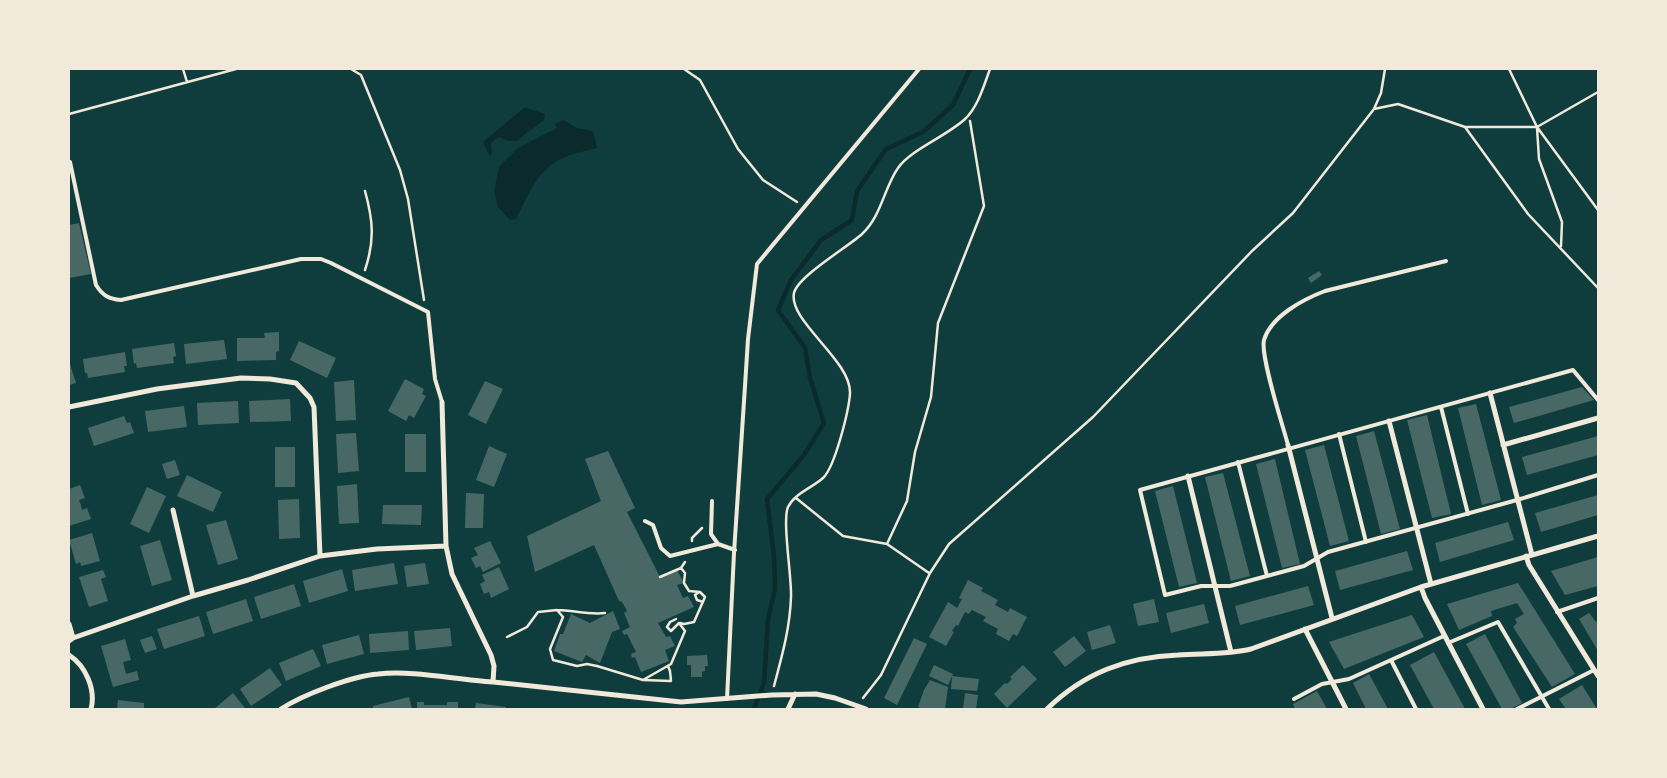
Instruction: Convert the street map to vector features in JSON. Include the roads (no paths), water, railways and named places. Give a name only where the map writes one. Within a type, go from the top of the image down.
[{"type":"street","points":[[69,407],[157,389],[242,378],[270,379],[296,383],[310,398],[314,407],[320,556]]},
{"type":"street","points":[[1490,393],[1517,500],[1529,556],[1529,565],[1557,612],[1596,669],[1598,676]]},
{"type":"street","points":[[442,402],[446,546],[452,574],[491,655],[494,666],[493,682]]},
{"type":"street","points":[[1503,445],[1598,418]]},
{"type":"street","points":[[1389,421],[1431,584]]},
{"type":"street","points":[[1289,447],[1332,618]]},
{"type":"street","points":[[1188,476],[1231,652]]},
{"type":"street","points":[[173,510],[193,596]]},
{"type":"street","points":[[1046,709],[1082,680],[1119,665],[1176,655],[1251,649],[1421,587],[1598,536]]},
{"type":"street","points":[[69,624],[71,640],[193,596],[320,556],[377,549],[446,546]]},
{"type":"street","points":[[1421,587],[1424,598],[1482,709]]},
{"type":"street","points":[[1305,629],[1346,709]]},
{"type":"street","points":[[69,655],[74,658],[85,672],[92,689],[91,709]]},
{"type":"street","points":[[281,709],[331,686],[378,674],[423,674],[681,702],[771,695],[816,694],[835,698],[866,709]]},
{"type":"street","points":[[788,709],[795,694]]},
{"type":"lane","points":[[727,699],[734,550],[748,339],[757,264],[919,69]]},
{"type":"lane","points":[[70,162],[96,285],[106,297],[122,300],[310,258],[321,259],[428,312],[435,379],[442,402]]},
{"type":"lane","points":[[1289,447],[1264,356],[1265,339],[1270,329],[1294,306],[1325,290],[1446,261]]},
{"type":"lane","points":[[1598,400],[1573,370],[1289,447],[1140,490],[1165,595],[1201,586],[1230,586],[1304,566],[1328,552],[1468,514],[1598,475]]},
{"type":"lane","points":[[1441,407],[1468,514]]},
{"type":"lane","points":[[1340,434],[1366,542]]},
{"type":"lane","points":[[1238,462],[1267,576]]},
{"type":"lane","points":[[712,501],[711,534],[718,544]]},
{"type":"lane","points":[[645,521],[653,525],[661,548],[670,556],[718,544],[734,550]]},
{"type":"lane","points":[[1557,612],[1598,598]]},
{"type":"lane","points":[[1448,643],[1498,622],[1549,709]]},
{"type":"lane","points":[[1294,699],[1322,684],[1349,679],[1444,636]]},
{"type":"lane","points":[[1391,660],[1416,709]]},
{"type":"lane","points":[[1517,709],[1596,669]]},
{"type":"water","points":[[525,107],[545,114],[544,120],[516,141],[508,141],[499,137],[491,143],[492,153],[490,157],[483,142]]},
{"type":"water","points":[[563,120],[577,128],[593,131],[597,148],[567,156],[546,169],[529,192],[516,219],[510,220],[498,207],[494,191],[499,167],[518,148],[557,128],[555,124]]},
{"type":"waterway","points":[[754,709],[764,683],[768,619],[775,589],[774,557],[767,499],[804,455],[824,423],[810,378],[805,348],[778,310],[791,280],[821,240],[852,220],[857,191],[886,149],[923,132],[953,105],[970,69]]}]
